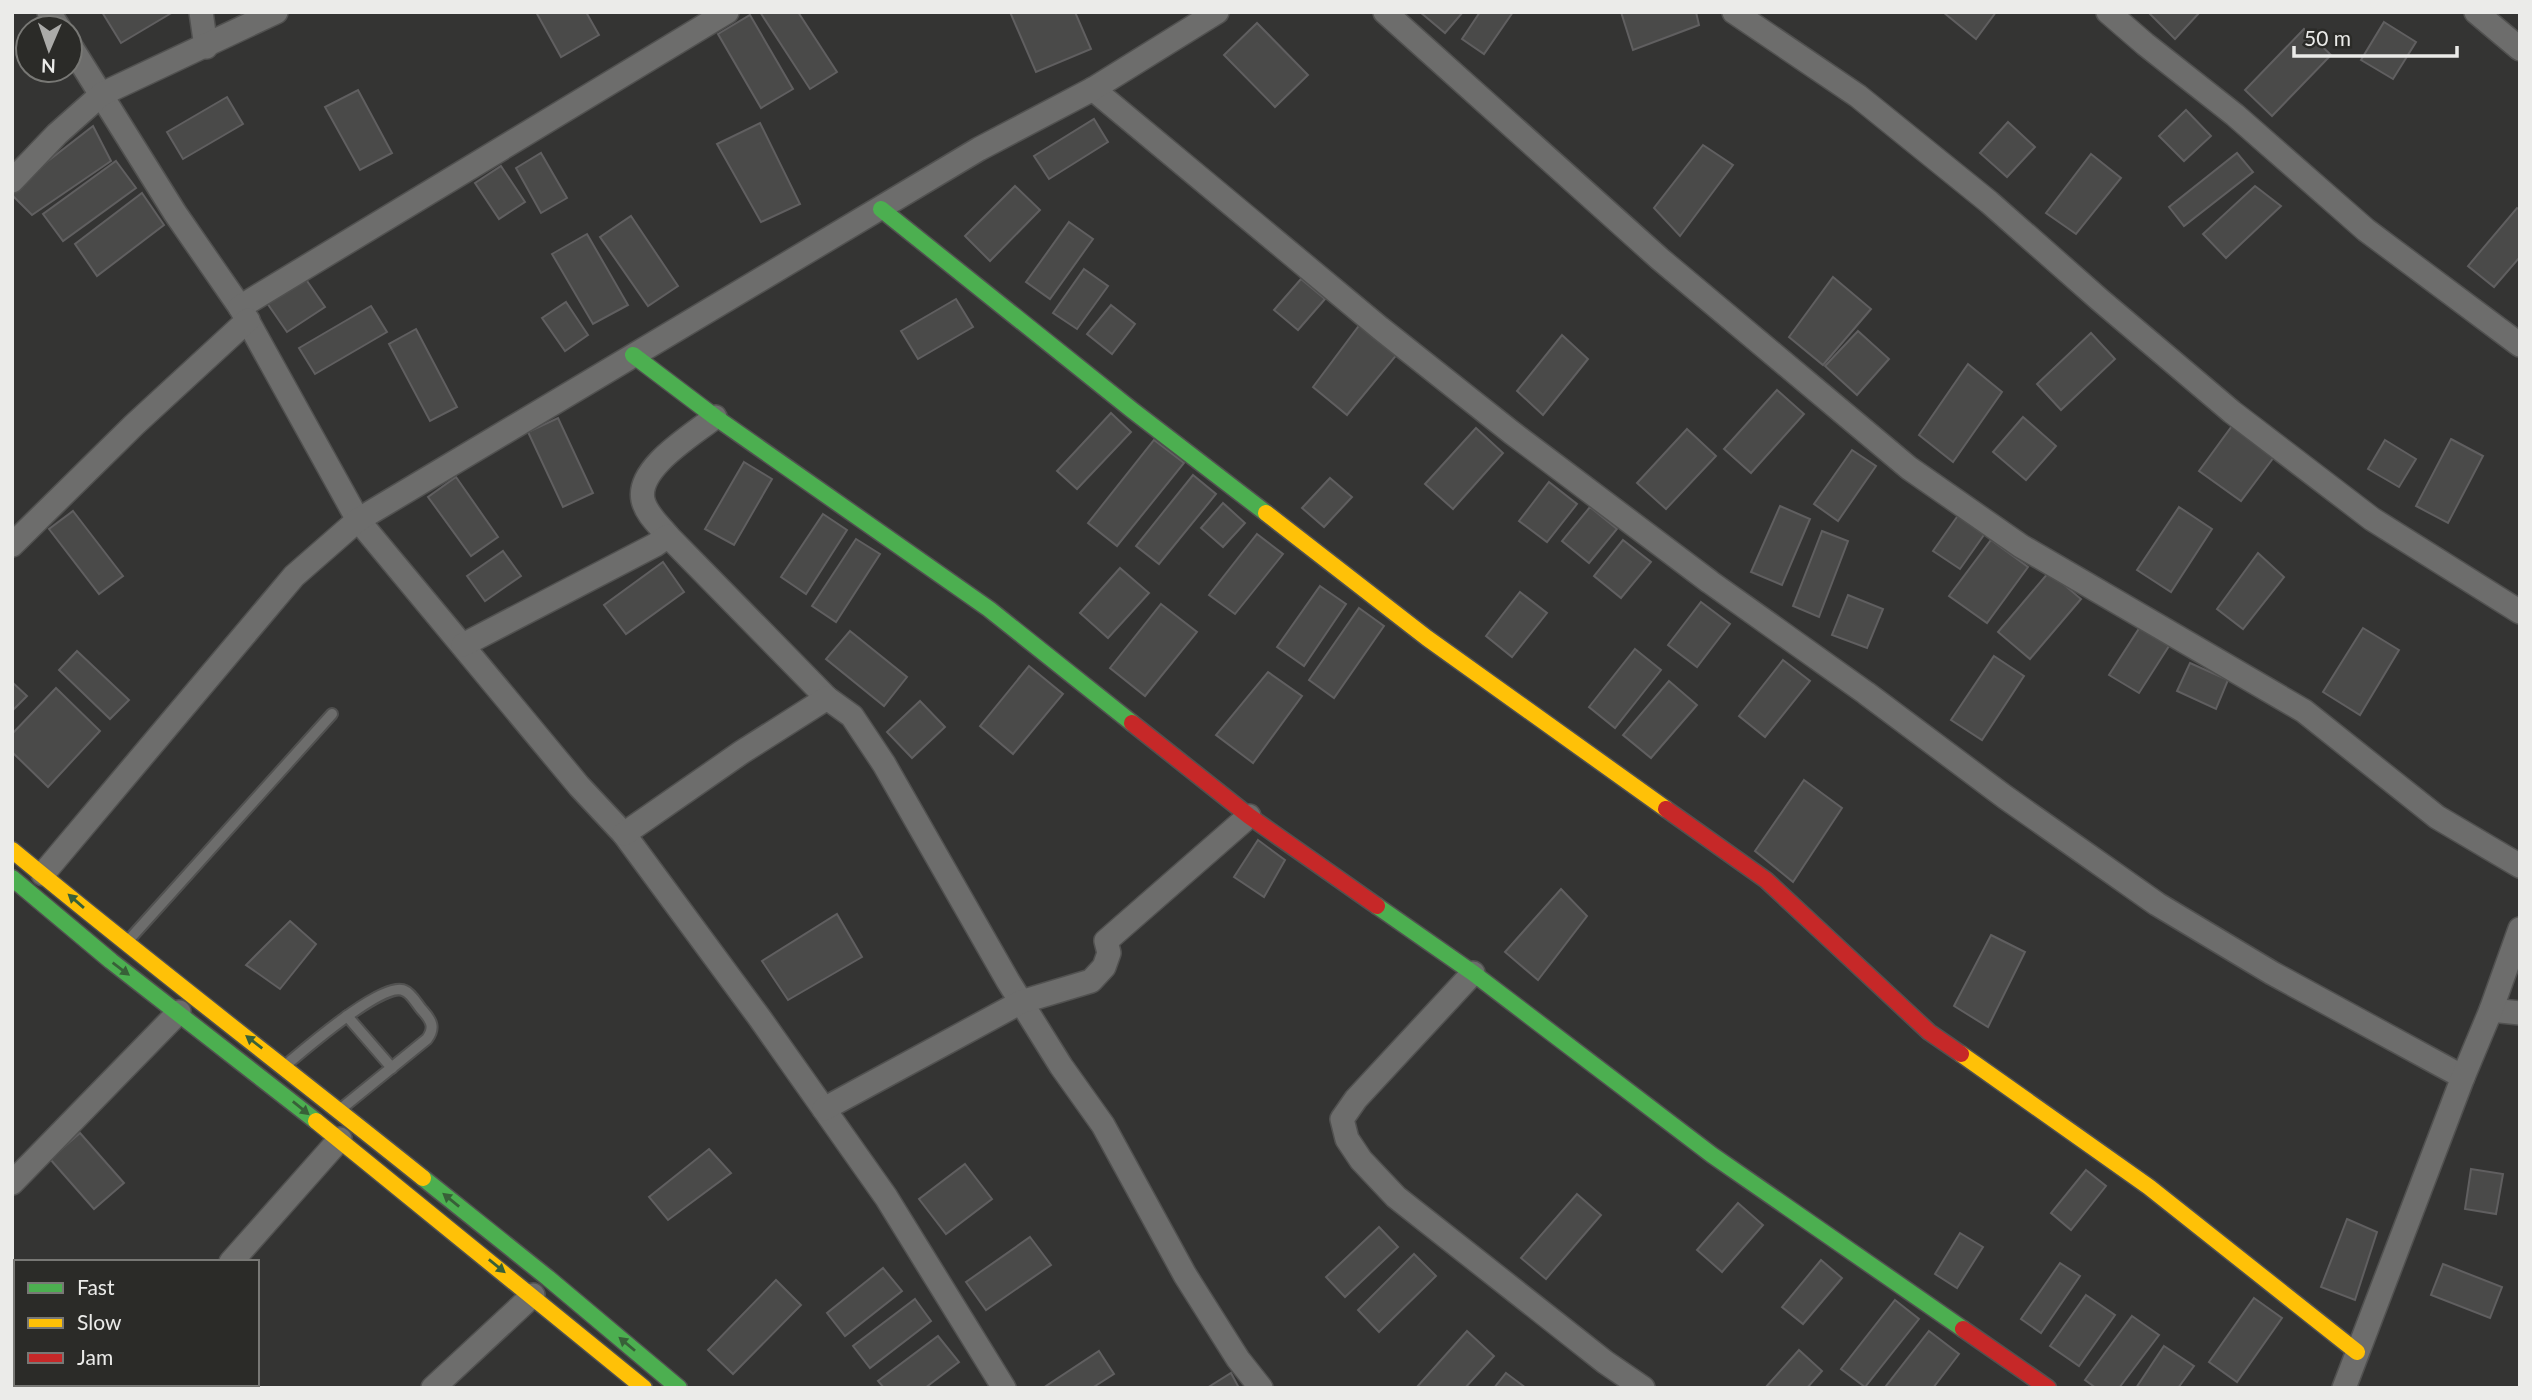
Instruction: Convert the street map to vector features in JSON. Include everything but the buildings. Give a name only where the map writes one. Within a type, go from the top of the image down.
[{"type":"street","points":[[201,12],[206,47]]},
{"type":"street","points":[[12,181],[57,134],[102,94],[275,12]]},
{"type":"street","points":[[12,545],[244,314],[727,12]]},
{"type":"street","points":[[43,874],[294,576],[358,520],[979,149],[1093,89],[1217,12]]},
{"type":"street","points":[[1385,12],[1660,259],[1909,468],[2021,546],[2304,711],[2437,817],[2520,866]]},
{"type":"street","points":[[1734,12],[1858,96],[1989,202],[2232,412],[2372,519],[2520,612]]},
{"type":"street","points":[[2108,12],[2235,115],[2366,230],[2520,345]]},
{"type":"street","points":[[2476,12],[2520,48]]},
{"type":"street","points":[[84,66],[175,213],[244,314],[358,520],[579,786],[624,834],[886,1197],[1004,1388]]},
{"type":"street","points":[[1093,89],[1360,311],[1511,432],[1710,582],[1866,693],[2005,797],[2157,904],[2272,973],[2463,1077]]},
{"type":"street","points":[[881,209],[1132,410],[1427,638],[1766,880],[1930,1032],[2149,1187],[2357,1353]]},
{"type":"street","points":[[633,355],[715,417],[989,609],[1249,816],[1473,973],[1712,1155],[2048,1388]]},
{"type":"street","points":[[715,417],[652,469],[643,484],[643,500],[650,515],[827,698],[852,716],[884,764],[1021,1002],[1102,1125],[1185,1275],[1238,1359],[1261,1388]]},
{"type":"street","points":[[463,645],[668,536]]},
{"type":"street","points":[[624,834],[742,752],[827,698]]},
{"type":"street","points":[[824,1109],[1021,1002],[1091,981],[1104,967],[1108,953],[1106,941],[1249,816]]},
{"type":"street","points":[[12,850],[125,944],[284,1066],[548,1278],[679,1388]]},
{"type":"street","points":[[12,878],[111,961],[340,1139],[533,1295],[636,1385]]},
{"type":"street","points":[[2344,1388],[2520,929]]},
{"type":"street","points":[[1473,973],[1356,1099],[1342,1119],[1348,1139],[1361,1160],[1396,1197],[1605,1362],[1643,1388]]},
{"type":"street","points":[[2491,1010],[2520,1013]]},
{"type":"street","points":[[12,1182],[179,1012]]},
{"type":"street","points":[[233,1260],[340,1139]]},
{"type":"street","points":[[433,1388],[533,1295]]},
{"type":"lane","points":[[125,944],[332,714]]},
{"type":"lane","points":[[284,1066],[347,1016],[394,989],[405,991],[432,1021],[432,1032],[427,1040],[339,1110]]},
{"type":"lane","points":[[347,1016],[392,1068]]},
{"type":"traffic: fast","points":[[881,209],[1132,410],[1266,513]]},
{"type":"traffic: fast","points":[[633,355],[715,417],[989,609],[1132,723]]},
{"type":"traffic: fast","points":[[12,878],[111,961],[316,1121]]},
{"type":"traffic: fast","points":[[1377,906],[1473,973],[1712,1155],[1963,1329]]},
{"type":"traffic: fast","points":[[423,1178],[679,1388]]},
{"type":"traffic: slow","points":[[1266,513],[1427,638],[1666,809]]},
{"type":"traffic: slow","points":[[12,850],[423,1178]]},
{"type":"traffic: slow","points":[[1961,1054],[2149,1187],[2357,1352]]},
{"type":"traffic: slow","points":[[316,1121],[644,1388]]},
{"type":"traffic: jam","points":[[1132,723],[1249,816],[1377,906]]},
{"type":"traffic: jam","points":[[1666,809],[1766,880],[1929,1032],[1961,1054]]},
{"type":"traffic: jam","points":[[1963,1329],[2048,1388]]}]
